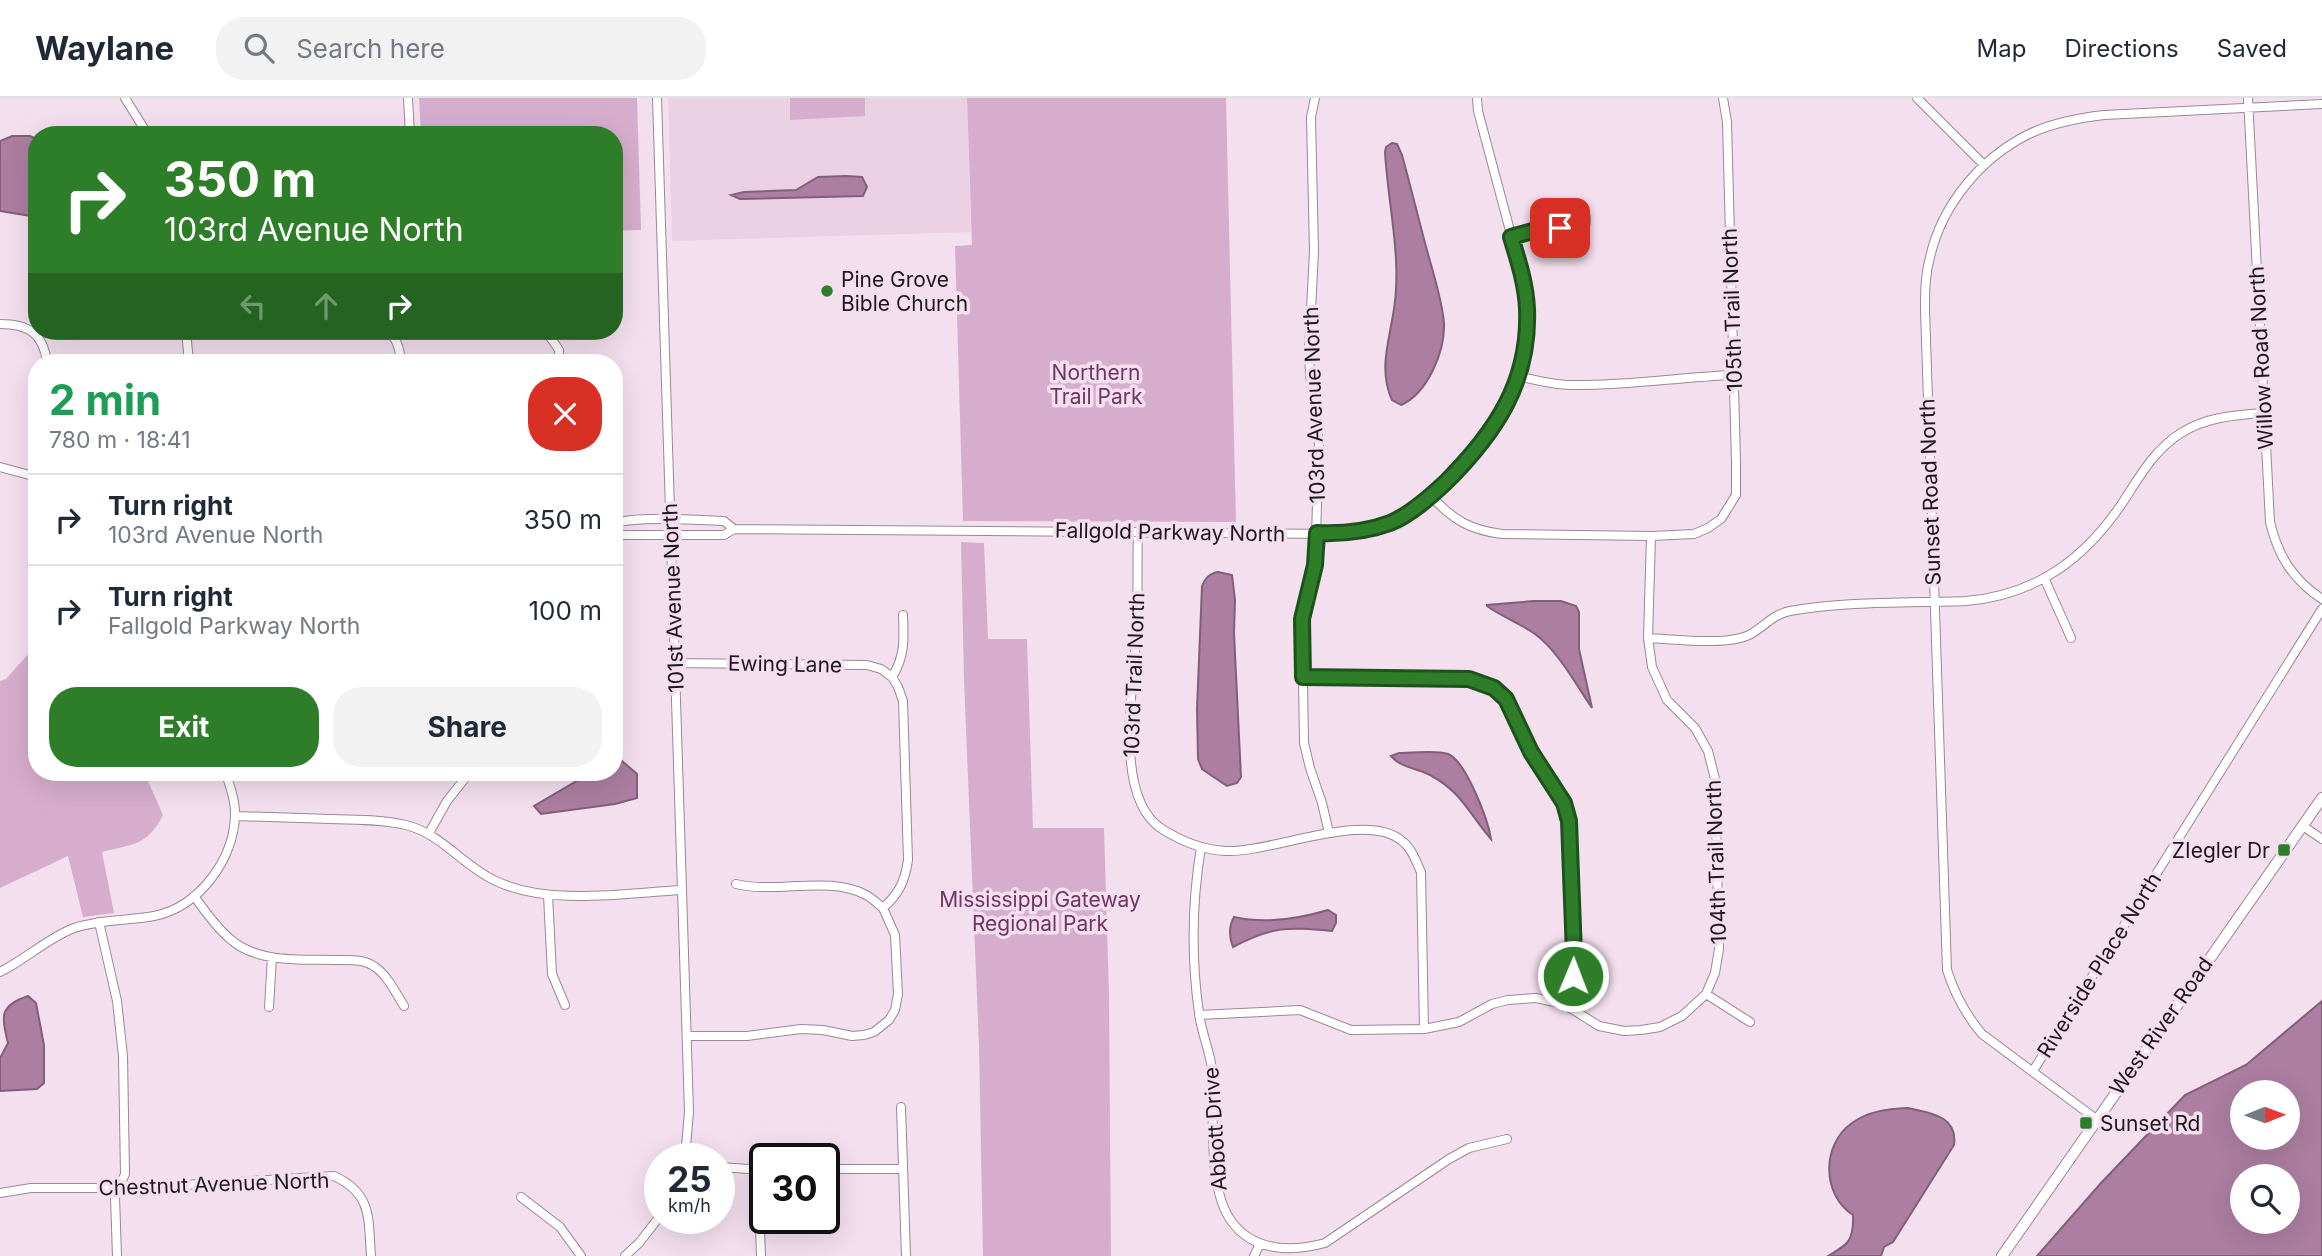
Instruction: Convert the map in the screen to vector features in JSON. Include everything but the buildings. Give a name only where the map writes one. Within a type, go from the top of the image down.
[{"type":"street","points":[[125,98],[142,126]]},
{"type":"street","name":"101st Avenue North","points":[[657,98],[687,1036],[687,1143]]},
{"type":"street","name":"103rd Avenue North","points":[[1315,98],[1311,117],[1314,251],[1309,350],[1319,444],[1315,565],[1302,619],[1304,743],[1329,833]]},
{"type":"street","name":"Fallgold Parkway North","points":[[623,521],[724,521],[734,528],[1344,534],[1393,522],[1431,496],[1491,432],[1507,406],[1518,376],[1527,310],[1524,283],[1476,98]]},
{"type":"street","name":"105th Trail North","points":[[1651,536],[1693,534],[1708,528],[1721,519],[1736,495],[1727,122],[1723,98]]},
{"type":"street","points":[[1917,98],[1984,165]]},
{"type":"street","name":"Willow Road North","points":[[2248,98],[2270,522],[2275,543],[2284,562],[2296,579],[2322,599]]},
{"type":"street","points":[[408,102],[409,126]]},
{"type":"street","name":"Sunset Road North","points":[[2096,1119],[1982,1034],[1967,1017],[1955,995],[1947,970],[1925,284],[1930,257],[1950,207],[1965,185],[1984,165],[2027,135],[2052,125],[2078,118],[2322,104]]},
{"type":"street","points":[[1511,237],[1558,224]]},
{"type":"street","points":[[0,324],[28,329]]},
{"type":"street","points":[[1518,376],[1570,385],[1671,381],[1696,376],[1734,375]]},
{"type":"street","points":[[1648,638],[1731,641],[1750,635],[1785,611],[1812,607],[1985,600],[2014,592],[2045,580],[2089,546],[2109,523],[2146,466],[2166,443],[2201,423],[2264,413]]},
{"type":"street","points":[[0,467],[28,475]]},
{"type":"street","points":[[1431,496],[1447,513],[1481,531],[1526,535],[1651,536]]},
{"type":"street","name":"Fallgold Parkway North","points":[[623,535],[724,535],[734,528]]},
{"type":"street","name":"103rd Trail North","points":[[1138,531],[1137,622],[1129,728],[1130,764],[1135,789],[1145,811],[1158,827],[1179,839],[1201,847],[1227,851],[1329,833],[1371,829],[1387,832],[1403,841],[1413,854],[1421,872],[1424,1028]]},
{"type":"street","name":"104th Trail North","points":[[1651,536],[1648,638],[1652,667],[1667,700],[1695,728],[1709,751],[1715,779],[1719,949],[1715,972],[1706,994]]},
{"type":"street","points":[[2045,580],[2071,638]]},
{"type":"street","name":"Riverside Place North","points":[[2033,1071],[2322,609]]},
{"type":"street","points":[[883,908],[896,897],[905,878],[908,860],[903,701],[892,677],[900,664],[904,649],[903,615]]},
{"type":"street","name":"Ewing Lane","points":[[675,663],[867,665],[881,669],[892,677]]},
{"type":"street","points":[[1303,677],[1469,679],[1494,688],[1506,699],[1531,752],[1564,803],[1569,821],[1574,954],[1573,976],[1564,1004]]},
{"type":"street","points":[[0,972],[65,933],[99,922],[156,915],[174,909],[194,896],[217,870],[232,836],[234,801],[228,781]]},
{"type":"street","points":[[429,834],[447,801],[463,781]]},
{"type":"street","name":"West River Road","points":[[2002,1256],[2322,798]]},
{"type":"street","points":[[235,816],[381,820],[409,826],[429,834],[490,878],[516,889],[548,895],[682,890]]},
{"type":"street","points":[[2303,826],[2322,839]]},
{"type":"street","name":"Abbott Drive","points":[[1201,847],[1193,904],[1199,1015],[1211,1063],[1216,1177],[1221,1202],[1233,1223],[1260,1244],[1284,1250],[1325,1243],[1449,1159],[1469,1149],[1507,1139]]},
{"type":"street","points":[[687,1036],[747,1036],[801,1029],[864,1035],[889,1020],[895,1010],[898,964],[895,935],[883,908],[866,894],[837,886],[752,888],[736,884]]},
{"type":"street","points":[[548,895],[552,974],[565,1005]]},
{"type":"street","points":[[194,896],[231,940],[246,950],[272,957],[366,962],[380,971],[404,1006]]},
{"type":"street","points":[[99,922],[115,990],[123,1056],[125,1174],[115,1197],[117,1256]]},
{"type":"street","points":[[269,1007],[272,957]]},
{"type":"street","points":[[1199,1015],[1300,1010],[1351,1030],[1424,1028],[1459,1022],[1492,1004],[1536,998],[1564,1004],[1599,1026],[1624,1031],[1660,1027],[1682,1016],[1706,994],[1750,1022]]},
{"type":"street","points":[[901,1107],[906,1256]]},
{"type":"street","points":[[840,1169],[903,1169]]},
{"type":"street","name":"Chestnut Avenue North","points":[[0,1193],[30,1188],[120,1188],[334,1176],[347,1182],[357,1191],[364,1203],[368,1216],[371,1256]]},
{"type":"street","points":[[521,1197],[555,1222],[581,1256]]},
{"type":"street","points":[[625,1256],[646,1234]]},
{"type":"street","points":[[761,1234],[761,1256]]},
{"type":"street","points":[[1254,1256],[1260,1244]]},
{"type":"shaded area","points":[[668,98],[967,98],[971,232],[672,241]]},
{"type":"shaded area","points":[[12,136],[28,136],[28,216],[0,211],[0,141]]},
{"type":"shaded area","points":[[1392,143],[1397,144],[1402,155],[1442,306],[1444,323],[1442,346],[1433,370],[1419,391],[1401,405],[1392,400],[1385,368],[1396,294],[1394,234],[1385,152],[1386,147]]},
{"type":"shaded area","points":[[818,177],[862,177],[867,187],[863,196],[740,199],[731,195],[796,190]]},
{"type":"shaded area","points":[[1218,572],[1232,575],[1235,600],[1234,633],[1241,777],[1237,783],[1227,786],[1202,769],[1198,759],[1197,709],[1202,586],[1208,576]]},
{"type":"shaded area","points":[[1561,601],[1576,606],[1579,612],[1579,649],[1592,708],[1566,668],[1544,641],[1487,606]]},
{"type":"shaded area","points":[[1437,752],[1448,754],[1455,759],[1475,792],[1491,839],[1450,789],[1430,775],[1404,765],[1391,756],[1399,753]]},
{"type":"shaded area","points":[[623,762],[637,774],[637,798],[615,804],[541,814],[534,806],[577,781],[623,781]]},
{"type":"shaded area","points":[[1328,910],[1336,915],[1332,931],[1281,930],[1259,935],[1233,947],[1230,932],[1234,917],[1281,920]]},
{"type":"shaded area","points":[[28,996],[36,1003],[44,1045],[44,1083],[37,1089],[0,1091],[0,1058],[8,1043],[4,1025],[5,1012],[12,1003]]},
{"type":"shaded area","points":[[2322,1001],[2322,1256],[2037,1256],[2101,1183],[2185,1095],[2246,1065]]},
{"type":"shaded area","points":[[1908,1108],[1934,1114],[1947,1122],[1952,1128],[1954,1145],[1893,1242],[1884,1247],[1881,1256],[1828,1256],[1848,1242],[1853,1224],[1853,1215],[1835,1195],[1831,1183],[1829,1170],[1835,1144],[1842,1132],[1852,1123],[1871,1113]]},
{"type":"green space","points":[[419,98],[637,98],[641,230],[623,231],[623,126],[421,126]]},
{"type":"green space","points":[[790,98],[865,98],[865,116],[790,120]]},
{"type":"green space","name":"Northern Trail Park","points":[[967,98],[1226,98],[1236,522],[963,521],[955,246],[972,245]]},
{"type":"green space","name":"Mississippi Gateway Regional Park","points":[[961,542],[984,543],[988,639],[1027,639],[1033,828],[1104,828],[1109,994],[1111,1256],[983,1256],[979,1046]]},
{"type":"green space","points":[[28,654],[28,781],[148,781],[163,815],[157,825],[138,842],[102,852],[114,913],[83,917],[68,856],[0,888],[0,681],[6,679]]},
{"type":"place","name":"Pine Grove Bible Church","points":[[827,291]]},
{"type":"place","name":"ZIegler Dr","points":[[2284,850]]},
{"type":"place","name":"Sunset Rd","points":[[2086,1123]]},
{"type":"route","points":[[1560,228],[1558,224],[1511,237],[1524,283],[1527,310],[1525,340],[1518,376],[1507,406],[1491,432],[1431,496],[1393,522],[1344,534],[1317,533],[1315,565],[1302,619],[1302,644],[1303,677],[1469,679],[1494,688],[1506,699],[1543,774],[1564,803],[1569,821],[1573,976]]}]
